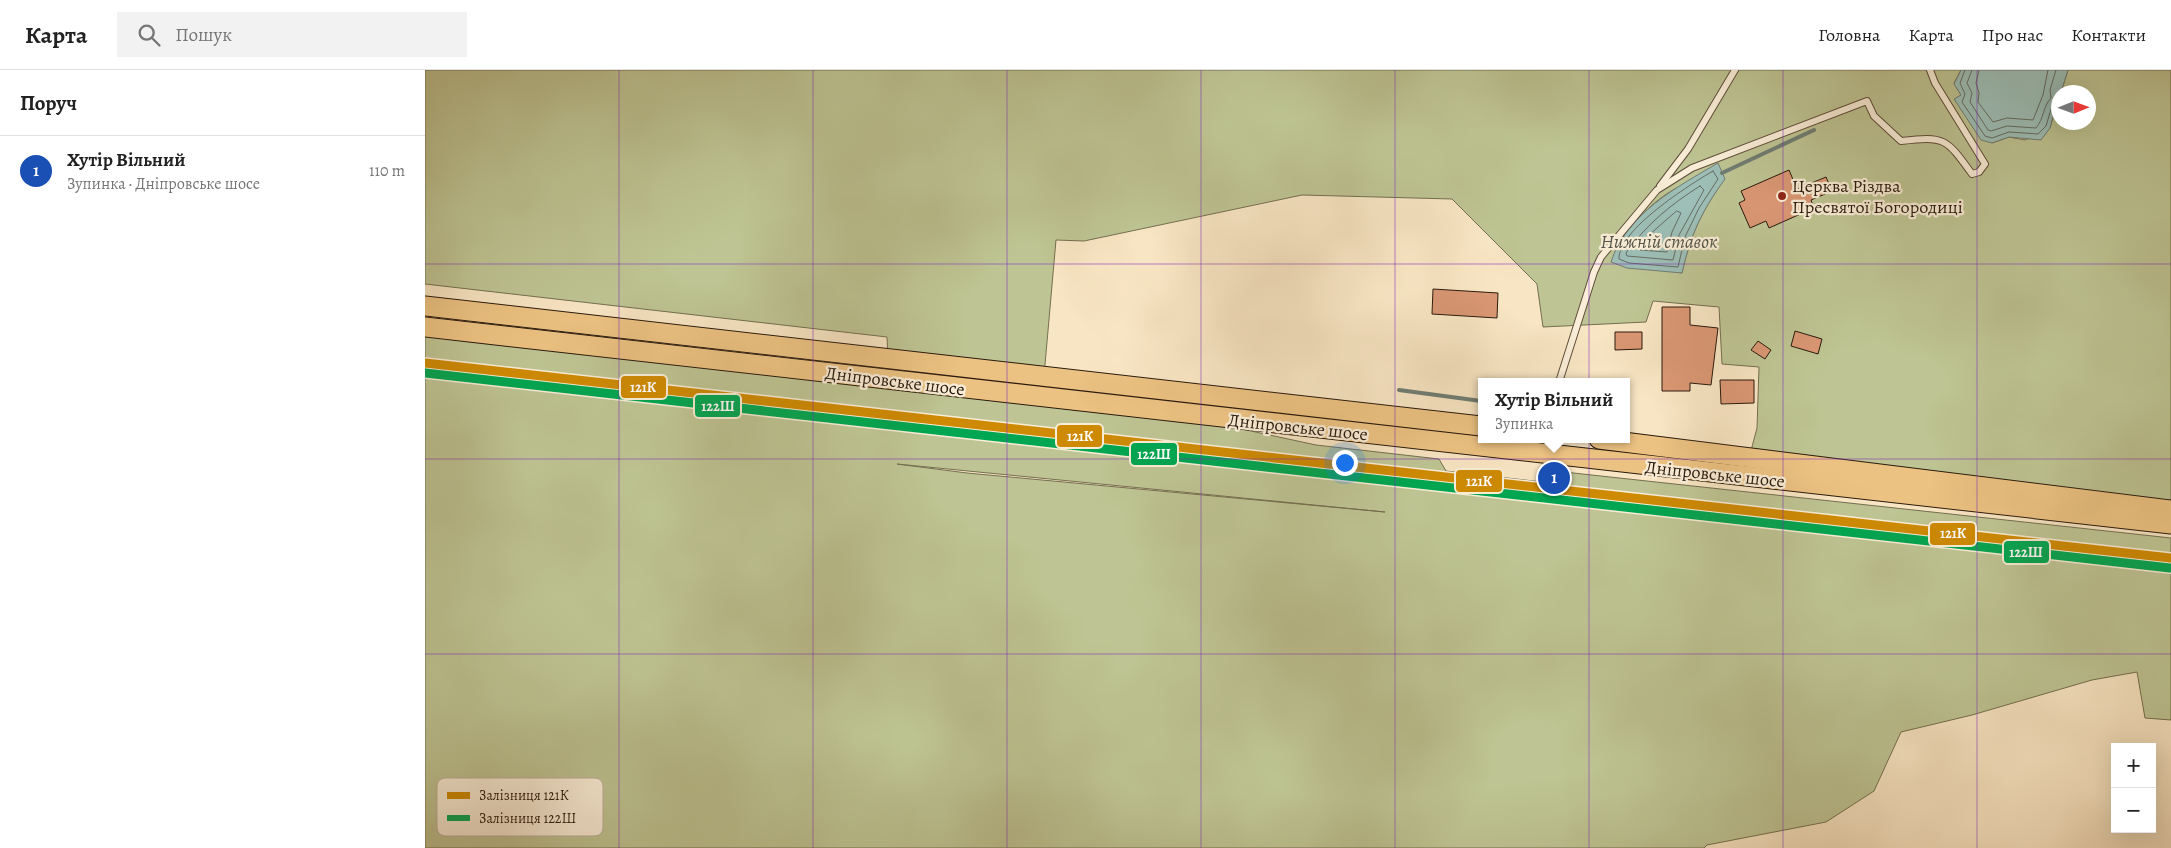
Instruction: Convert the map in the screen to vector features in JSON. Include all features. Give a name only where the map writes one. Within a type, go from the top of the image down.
[{"type":"main road","name":"Дніпровське шосе","points":[[425,306],[1478,426]]},
{"type":"main road","name":"Дніпровське шосе","points":[[425,327],[2171,524]]},
{"type":"main road","name":"Дніпровське шосе","points":[[1630,443],[2171,510]]},
{"type":"lane","points":[[1560,378],[1565,358],[1601,257],[1657,190],[1688,149],[1735,70]]},
{"type":"lane","points":[[1657,190],[1691,168],[1867,101],[1874,116],[1901,141],[1929,138],[1940,139],[1955,152],[1971,174],[1979,172],[1985,164],[1935,83],[1931,70]]},
{"type":"green space","points":[[425,70],[1961,70],[1954,83],[1961,95],[1955,99],[1992,143],[2009,137],[2025,140],[2050,128],[2051,124],[2051,130],[2096,130],[2096,85],[2063,85],[2068,70],[2171,70],[2171,510],[1749,458],[1757,428],[1759,367],[1722,364],[1719,307],[1653,301],[1646,322],[1543,327],[1537,284],[1452,199],[1302,195],[1084,241],[1056,240],[1044,376],[888,359],[887,337],[425,284]],"holes":[[[1722,173],[1724,179],[1693,234],[1682,273],[1612,262],[1616,251],[1630,229],[1660,199],[1681,186]]]},
{"type":"green space","points":[[425,327],[1158,411],[1316,445],[1439,459],[1446,471],[1560,484],[1564,472],[2171,538],[2171,720],[2145,718],[2137,672],[2092,680],[1972,715],[1901,732],[1874,791],[1826,822],[1707,845],[1704,848],[425,848]],"holes":[[[897,464],[1385,512],[967,473]]]},
{"type":"water","points":[[1961,70],[2068,70],[2063,85],[2051,85],[2051,124],[2041,140],[2009,137],[1992,143],[1981,140],[1954,99],[1961,95],[1954,84]]},
{"type":"water","name":"Нижній ставок","points":[[1718,163],[1725,179],[1709,202],[1698,224],[1689,246],[1682,273],[1627,268],[1611,262],[1618,245],[1641,216],[1670,192]]},
{"type":"building","name":"Церква Різдва Пресвятої Богородиці","points":[[1789,170],[1797,189],[1826,177],[1832,191],[1811,200],[1814,208],[1769,228],[1766,221],[1750,228],[1739,203],[1745,200],[1741,191]]},
{"type":"building","points":[[1433,289],[1498,293],[1497,318],[1432,314]]},
{"type":"building","points":[[1662,307],[1690,307],[1690,325],[1718,328],[1711,385],[1690,383],[1690,391],[1662,391]]},
{"type":"building","points":[[1795,331],[1822,339],[1818,354],[1791,346]]},
{"type":"building","points":[[1615,332],[1642,332],[1642,349],[1615,350]]},
{"type":"building","points":[[1758,341],[1771,350],[1765,359],[1751,350]]},
{"type":"building","points":[[1720,380],[1754,380],[1754,403],[1721,404]]},
{"type":"waterway","points":[[1722,173],[1814,130]]},
{"type":"waterway","points":[[1399,390],[1478,401]]},
{"type":"rail line","name":"121К","points":[[425,363],[2171,558]]},
{"type":"rail line","name":"122Ш","points":[[425,373],[2170,568]]},
{"type":"place","name":"Церква Різдва Пресвятої Богородиці","points":[[1782,196]]},
{"type":"place","name":"Хутір Вільний","points":[[1554,478]]}]
